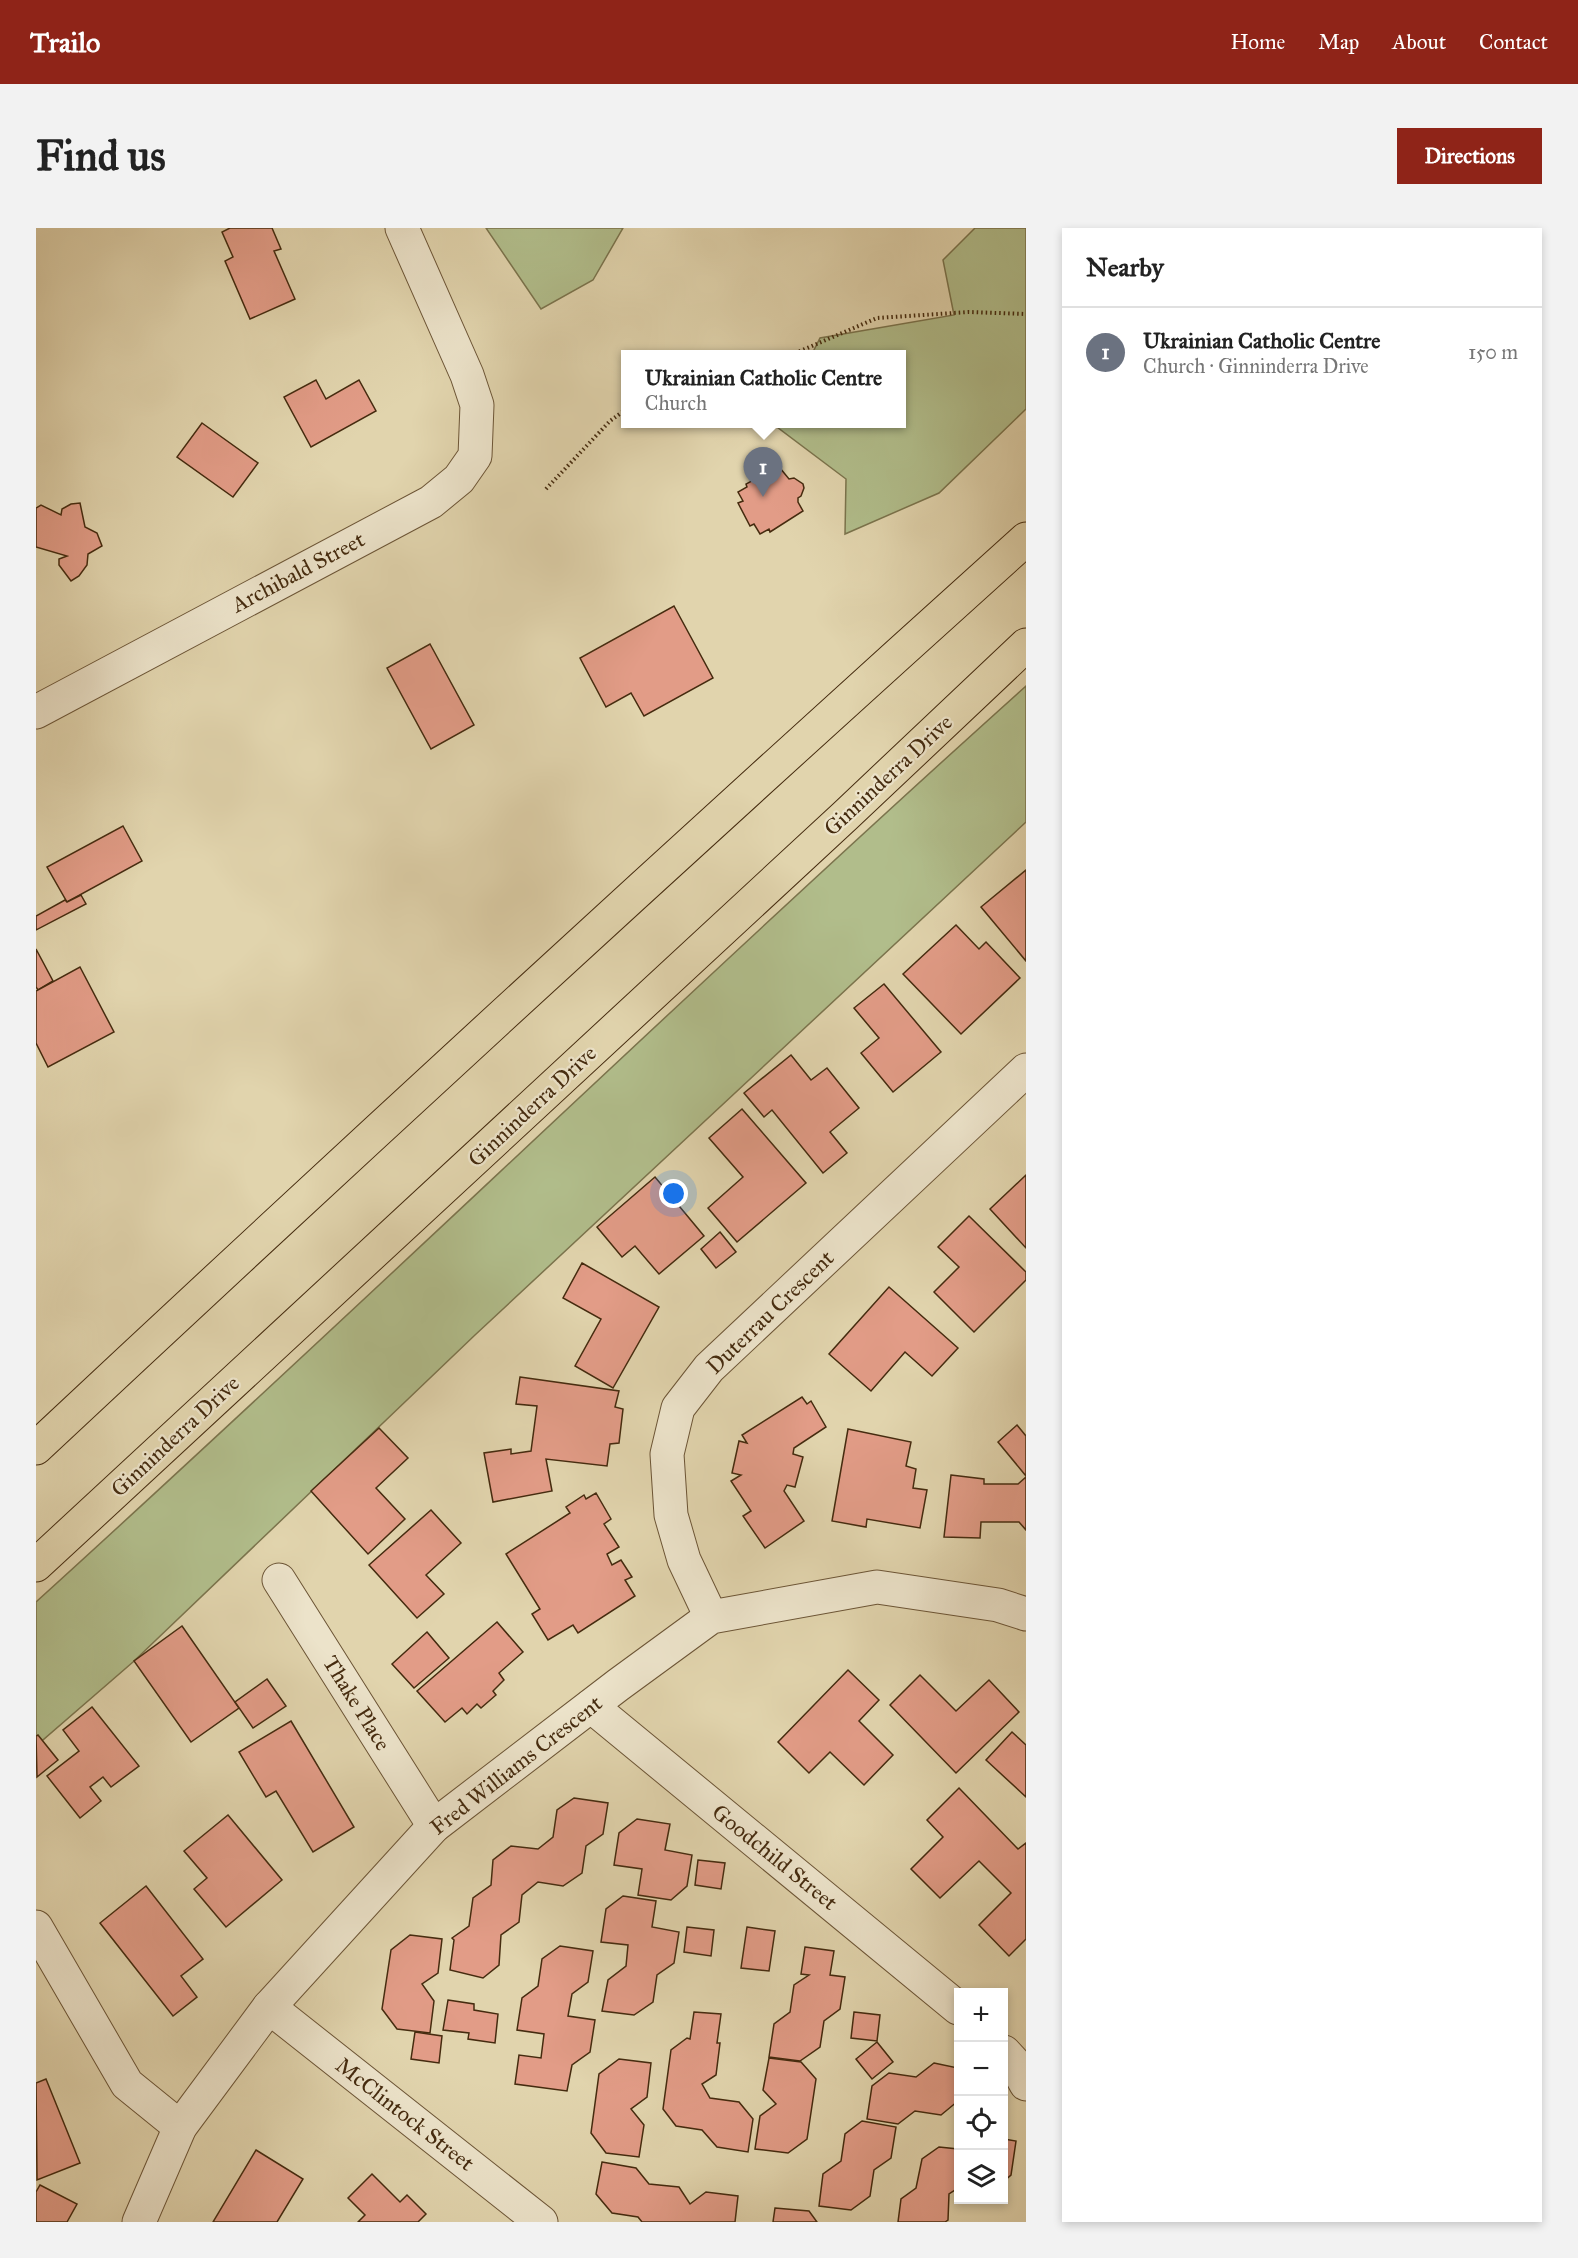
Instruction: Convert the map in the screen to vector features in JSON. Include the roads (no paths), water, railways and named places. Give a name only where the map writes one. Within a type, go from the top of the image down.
[{"type":"main road","points":[[36,1448],[212,1283],[1026,539]]},
{"type":"main road","name":"Ginninderra Drive","points":[[36,1565],[836,825],[1026,645]]},
{"type":"street","name":"Archibald Street","points":[[36,712],[431,502],[459,479],[475,456],[477,405],[467,375],[402,228]]},
{"type":"street","name":"Duterrau Crescent","points":[[711,1617],[684,1560],[671,1515],[667,1454],[678,1408],[709,1368],[1026,1070]]},
{"type":"street","name":"Thake Place","points":[[279,1580],[434,1826]]},
{"type":"street","name":"Fred Williams Crescent","points":[[139,2222],[180,2127],[269,2007],[434,1826],[711,1617],[876,1587],[998,1605],[1026,1614]]},
{"type":"street","name":"Goodchild Street","points":[[591,1706],[954,2005]]},
{"type":"street","points":[[36,1927],[127,2084],[180,2127]]},
{"type":"street","name":"McClintock Street","points":[[269,2007],[541,2222]]},
{"type":"street","points":[[1008,2056],[1026,2084]]},
{"type":"place","name":"Ukrainian Catholic Centre","points":[[763,497]]}]
